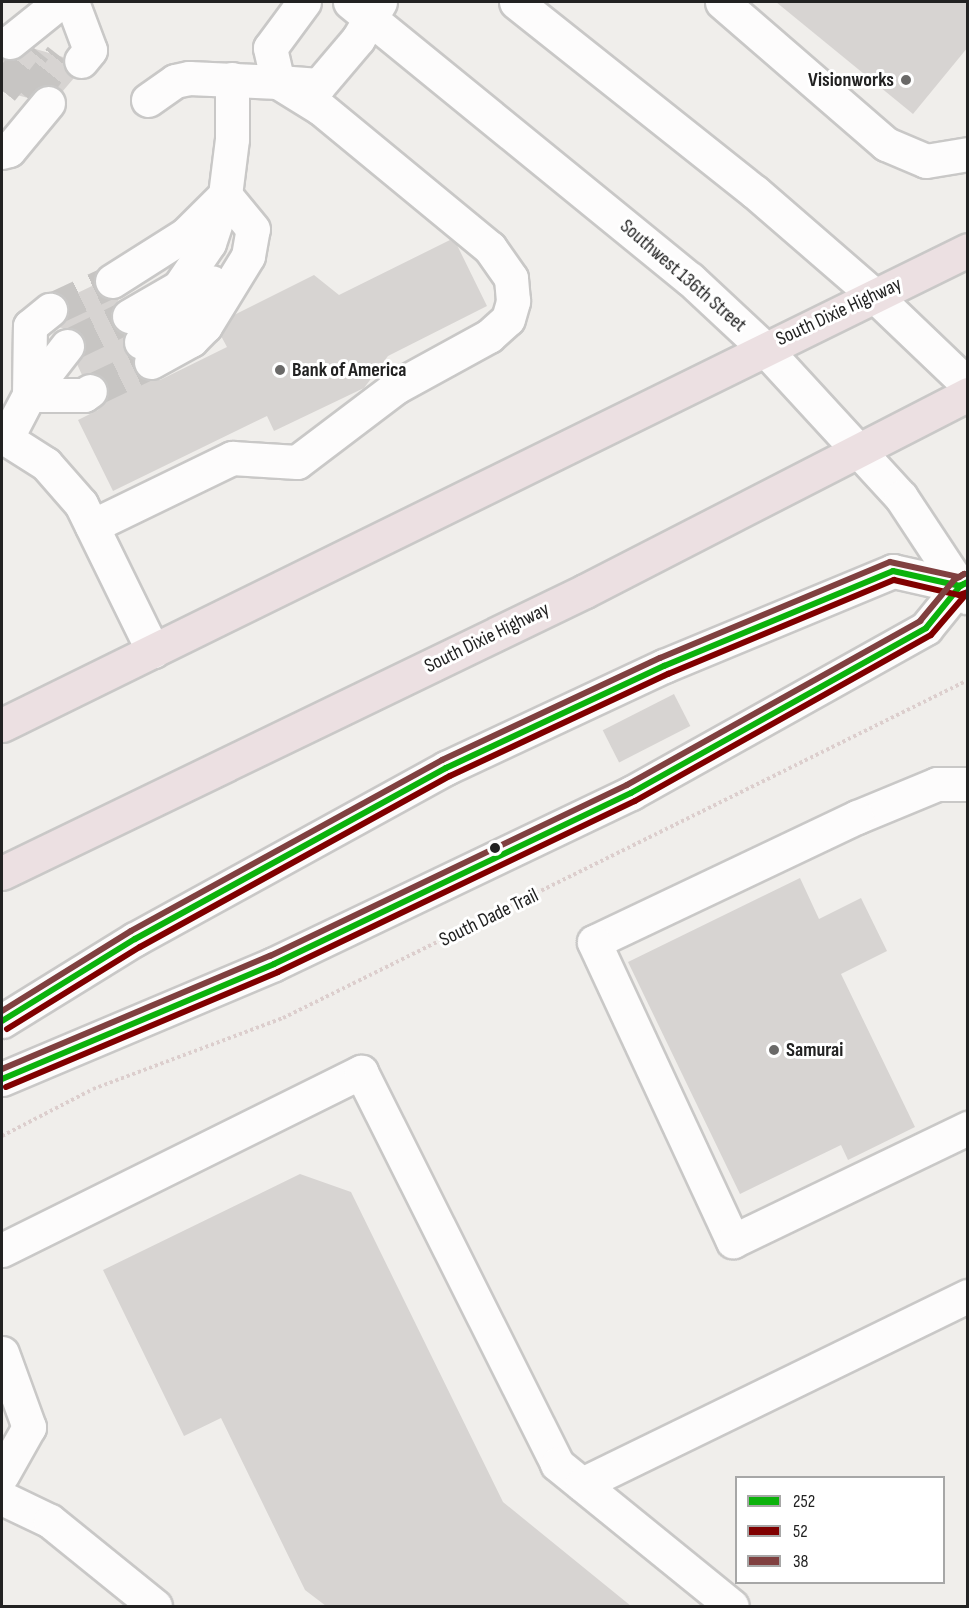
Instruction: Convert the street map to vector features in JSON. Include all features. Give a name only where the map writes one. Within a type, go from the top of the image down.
[{"type":"highway","name":"South Dixie Highway","points":[[2,725],[764,348],[968,250]]},
{"type":"highway","name":"South Dixie Highway","points":[[2,873],[585,591],[968,394]]},
{"type":"street","points":[[38,45],[47,2]]},
{"type":"street","points":[[38,45],[60,2]]},
{"type":"street","points":[[38,45],[90,50],[69,2]]},
{"type":"street","points":[[38,45],[69,2]]},
{"type":"street","points":[[92,526],[232,458],[297,462],[396,387],[501,326],[512,311],[511,278],[490,248],[320,108],[278,82],[270,48],[304,2]]},
{"type":"street","points":[[516,2],[755,192],[875,296],[968,385]]},
{"type":"street","points":[[148,100],[175,81],[232,79],[319,85],[358,39],[367,7]]},
{"type":"street","name":"Southwest 136th Street","points":[[367,7],[690,279],[764,348],[901,497],[965,588]]},
{"type":"street","points":[[741,7],[886,144],[926,161],[968,154]]},
{"type":"street","points":[[225,195],[254,229],[248,256],[205,326],[191,340],[141,340],[167,297],[191,274],[209,243],[225,195],[232,139],[232,79]]},
{"type":"street","points":[[2,131],[38,101],[9,150],[2,152]]},
{"type":"street","points":[[112,281],[186,234],[225,195]]},
{"type":"street","points":[[50,310],[30,326],[29,395],[4,436],[46,464],[81,504],[153,651]]},
{"type":"street","points":[[80,370],[84,395],[29,395],[80,370]]},
{"type":"street","points":[[2,1021],[135,939],[404,791],[664,666],[893,571],[965,588]]},
{"type":"street","points":[[2,1079],[274,964],[631,793],[926,628],[965,588]]},
{"type":"street","points":[[968,784],[937,784],[857,817],[594,942],[734,1241],[968,1128]]},
{"type":"street","points":[[2,1250],[361,1072],[557,1464],[732,1606]]},
{"type":"street","points":[[582,1484],[968,1296]]},
{"type":"street","points":[[2,1353],[29,1427],[2,1475]]},
{"type":"street","points":[[2,1498],[50,1521],[155,1606]]},
{"type":"path","name":"South Dade Trail","points":[[2,1136],[93,1089],[284,1018],[968,680]]},
{"type":"building","name":"Visionworks","points":[[776,2],[968,2],[968,47],[913,114]]},
{"type":"building","points":[[32,48],[63,57],[64,68],[74,78],[62,92],[51,84],[41,86],[28,98],[2,91],[2,58],[13,60]]},
{"type":"building","name":"Bank of America","points":[[450,240],[457,245],[487,306],[388,356],[364,388],[274,431],[267,416],[113,491],[78,420],[98,410],[109,389],[99,375],[82,375],[77,364],[86,348],[79,332],[58,327],[68,316],[65,299],[94,285],[104,298],[120,297],[110,317],[113,326],[124,334],[125,352],[133,359],[134,370],[141,378],[160,380],[227,347],[221,336],[234,315],[314,275],[339,295]]},
{"type":"building","points":[[674,694],[690,726],[619,762],[603,730]]},
{"type":"building","name":"Samurai","points":[[800,878],[819,919],[861,898],[887,951],[841,974],[915,1127],[848,1160],[841,1145],[740,1194],[628,962]]},
{"type":"building","points":[[300,1174],[351,1192],[503,1502],[631,1606],[326,1606],[305,1590],[221,1418],[184,1436],[103,1270]]},
{"type":"tunnel","points":[[2,90],[35,49]]},
{"type":"tunnel","points":[[28,98],[61,56]]},
{"type":"tunnel","points":[[50,310],[112,281]]},
{"type":"tunnel","points":[[67,346],[129,316]]},
{"type":"tunnel","points":[[90,391],[151,362]]},
{"type":"transit line","name":"38","points":[[2,1011],[131,931],[442,760],[660,658],[890,562],[959,577],[964,574]]},
{"type":"transit line","name":"252","points":[[2,1021],[135,939],[446,768],[664,666],[893,571],[960,586],[968,582]]},
{"type":"transit line","name":"38","points":[[2,1069],[270,956],[627,785],[920,621],[954,580],[964,574]]},
{"type":"transit line","name":"52","points":[[7,1029],[140,947],[450,776],[668,674],[894,580],[959,595],[968,592]]},
{"type":"transit line","name":"252","points":[[2,1079],[274,964],[631,793],[926,628],[960,586],[968,582]]},
{"type":"transit line","name":"52","points":[[6,1087],[278,972],[635,801],[931,635],[968,592]]},
{"type":"place","name":"Visionworks","points":[[906,80]]},
{"type":"place","name":"Bank of America","points":[[280,370]]},
{"type":"place","name":"Samurai","points":[[774,1050]]}]
